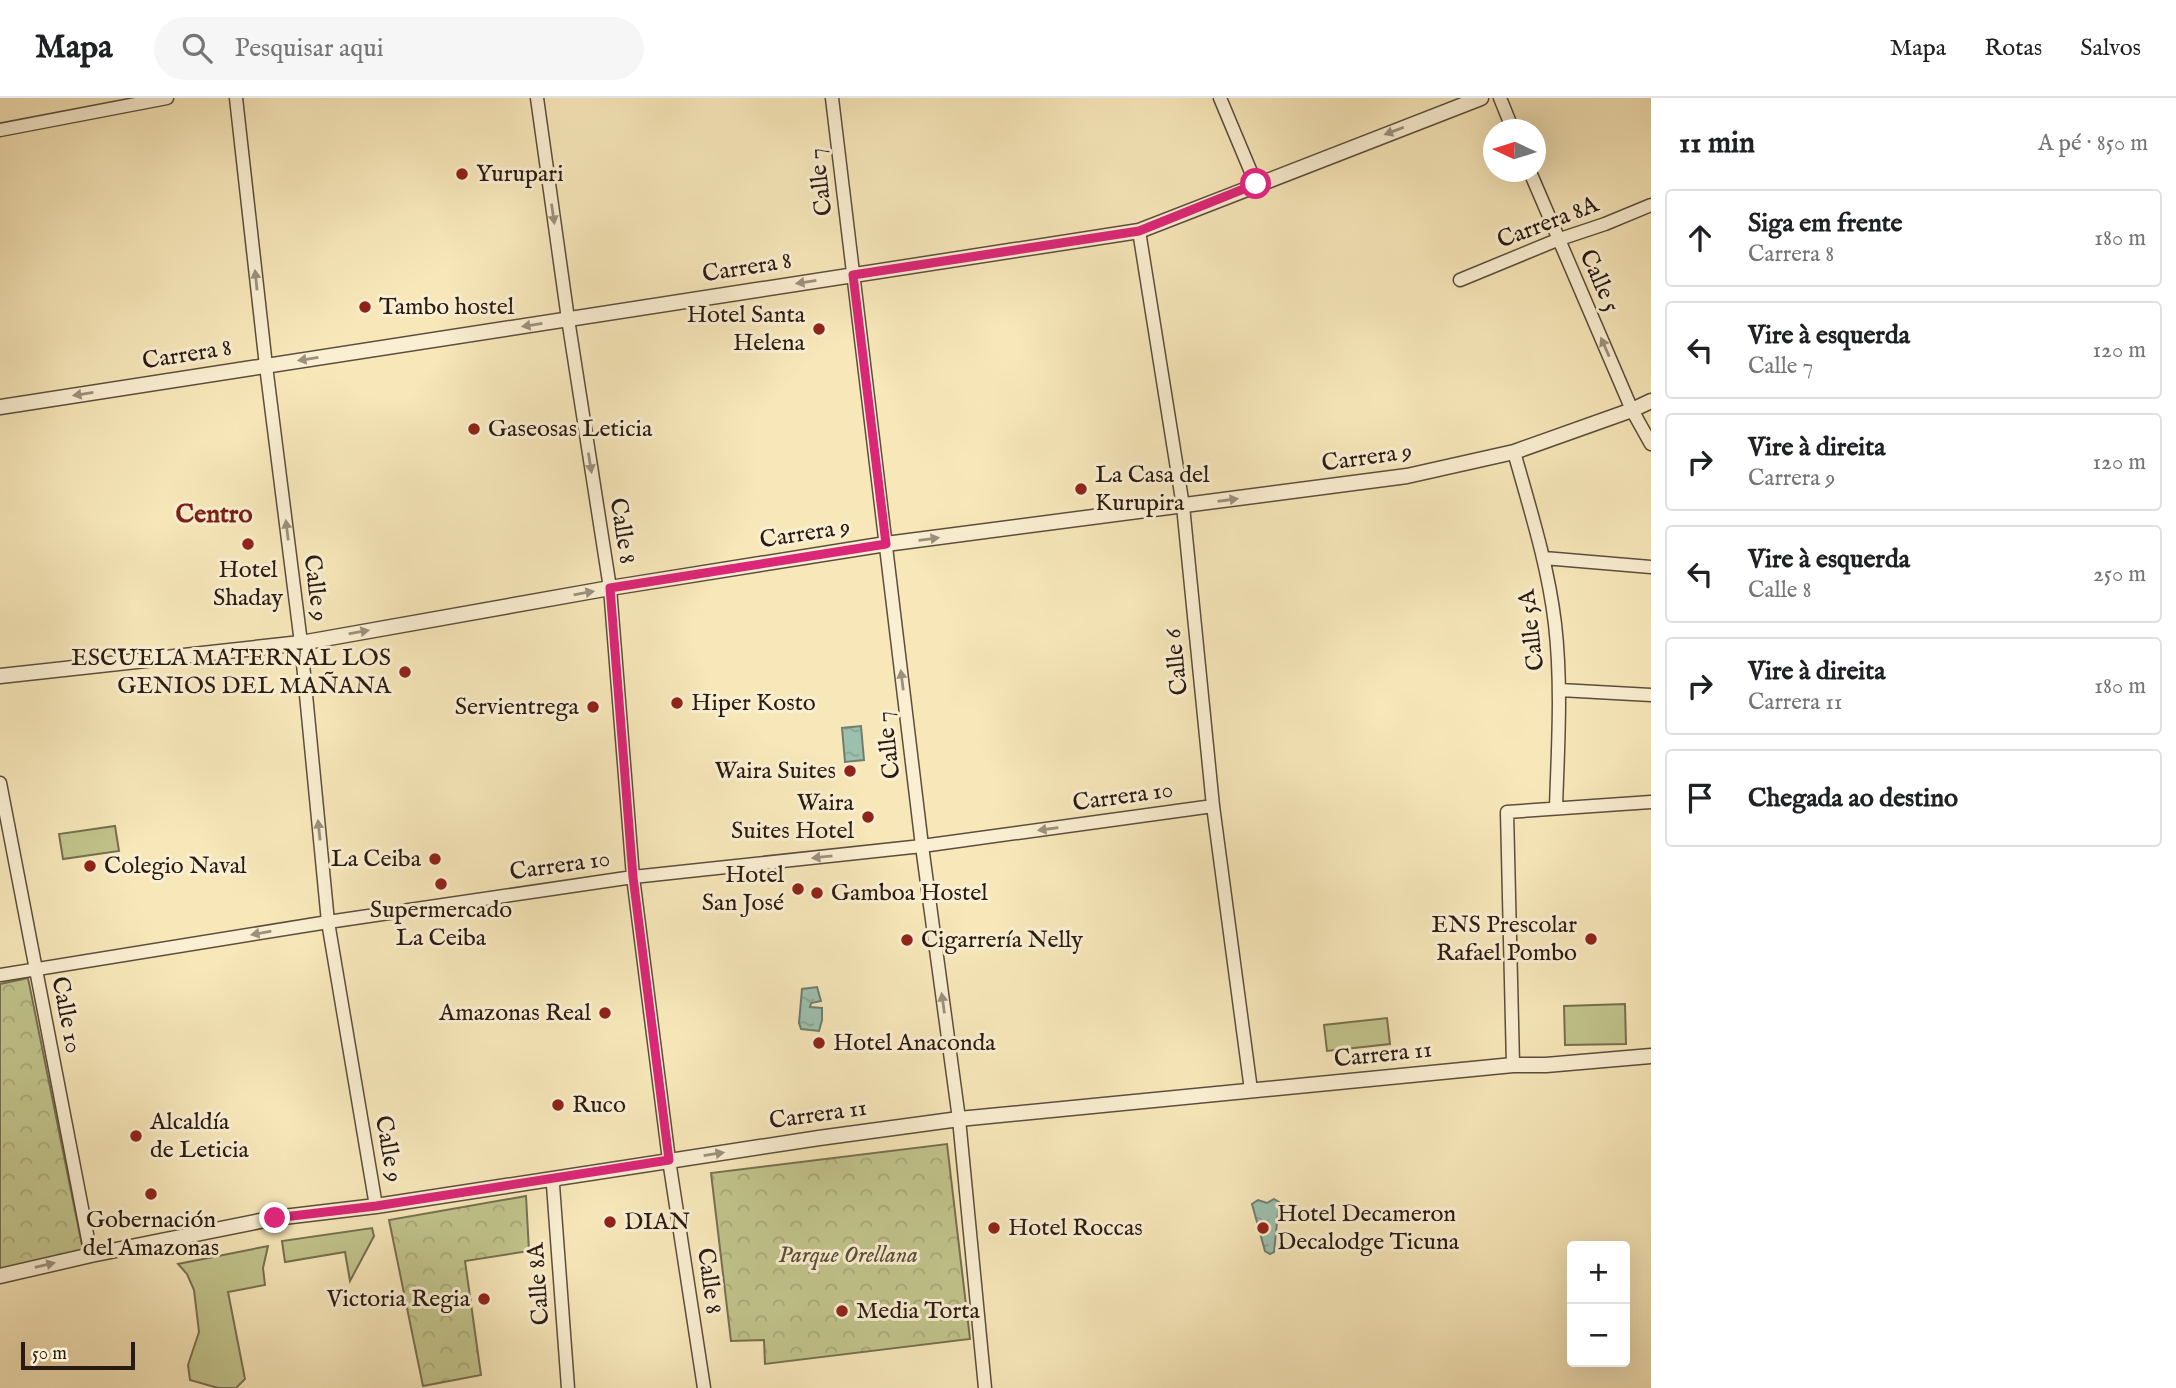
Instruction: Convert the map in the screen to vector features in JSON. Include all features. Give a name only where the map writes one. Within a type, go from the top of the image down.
[{"type":"street","points":[[0,130],[167,98]]},
{"type":"street","name":"Calle 9","points":[[236,98],[301,643],[328,922],[376,1206]]},
{"type":"street","name":"Calle 8","points":[[537,98],[610,588],[633,877],[669,1160],[704,1388]]},
{"type":"street","name":"Calle 7","points":[[832,98],[922,846],[959,1119],[985,1388]]},
{"type":"street","points":[[1220,98],[1256,184]]},
{"type":"street","name":"Carrera 8","points":[[0,407],[1139,231],[1481,98]]},
{"type":"street","points":[[1500,98],[1509,119]]},
{"type":"street","name":"Calle 5","points":[[1534,182],[1632,410],[1651,444]]},
{"type":"street","name":"Carrera 8A","points":[[1460,280],[1651,205]]},
{"type":"street","name":"Calle 6","points":[[1139,231],[1183,506],[1213,806],[1251,1090]]},
{"type":"street","name":"Carrera 9","points":[[0,676],[301,643],[610,588],[886,544],[1407,476],[1514,452],[1651,401]]},
{"type":"street","name":"Calle 5A","points":[[1514,452],[1544,558],[1555,623],[1560,690],[1556,807]]},
{"type":"street","points":[[1544,558],[1651,568]]},
{"type":"street","points":[[1560,690],[1651,695]]},
{"type":"street","name":"Calle 10","points":[[0,783],[91,1255]]},
{"type":"street","points":[[1513,1065],[1507,812],[1651,802]]},
{"type":"street","name":"Carrera 10","points":[[0,975],[328,922],[633,877],[922,846],[1213,806]]},
{"type":"street","name":"Carrera 11","points":[[0,1276],[275,1218],[376,1206],[669,1160],[959,1119],[1513,1065],[1546,1065],[1651,1056]]},
{"type":"street","name":"Calle 8A","points":[[556,1178],[552,1185],[568,1388]]},
{"type":"green space","points":[[115,826],[119,851],[63,859],[59,834]]},
{"type":"green space","points":[[28,978],[83,1250],[0,1271],[0,984]]},
{"type":"green space","points":[[1625,1004],[1626,1044],[1565,1045],[1564,1006]]},
{"type":"green space","points":[[1387,1018],[1390,1044],[1327,1051],[1324,1025]]},
{"type":"green space","name":"Parque Orellana","points":[[947,1144],[970,1339],[765,1364],[764,1340],[731,1341],[711,1173]]},
{"type":"green space","points":[[526,1196],[529,1251],[465,1261],[481,1375],[423,1386],[389,1220]]},
{"type":"green space","points":[[372,1228],[374,1236],[350,1281],[345,1252],[285,1262],[282,1241]]},
{"type":"green space","points":[[268,1246],[263,1268],[265,1285],[228,1292],[245,1379],[236,1388],[218,1388],[190,1380],[188,1365],[199,1332],[194,1290],[187,1274],[178,1264]]},
{"type":"water","points":[[861,726],[864,760],[845,762],[842,728]]},
{"type":"water","points":[[817,987],[821,1001],[811,1003],[810,1007],[822,1008],[819,1031],[801,1029],[799,1023],[802,989]]},
{"type":"water","points":[[1274,1199],[1279,1202],[1274,1252],[1270,1254],[1265,1251],[1252,1204],[1258,1200],[1267,1203]]},
{"type":"place","name":"Yurupari","points":[[462,174]]},
{"type":"place","name":"Tambo hostel","points":[[365,307]]},
{"type":"place","name":"Hotel Santa Helena","points":[[819,329]]},
{"type":"place","name":"Gaseosas Leticia","points":[[474,429]]},
{"type":"place","name":"La Casa del Kurupira","points":[[1081,489]]},
{"type":"place","name":"Hotel Shaday","points":[[248,544]]},
{"type":"place","name":"ESCUELA MATERNAL LOS GENIOS DEL MAÑANA","points":[[405,672]]},
{"type":"place","name":"Hiper Kosto","points":[[677,703]]},
{"type":"place","name":"Servientrega","points":[[593,707]]},
{"type":"place","name":"Waira Suites","points":[[850,771]]},
{"type":"place","name":"Waira Suites Hotel","points":[[868,817]]},
{"type":"place","name":"La Ceiba","points":[[435,859]]},
{"type":"place","name":"Colegio Naval","points":[[90,866]]},
{"type":"place","name":"Supermercado La Ceiba","points":[[441,884]]},
{"type":"place","name":"Hotel San José","points":[[798,889]]},
{"type":"place","name":"Gamboa Hostel","points":[[817,893]]},
{"type":"place","name":"ENS Prescolar Rafael Pombo","points":[[1591,939]]},
{"type":"place","name":"Cigarrería Nelly","points":[[907,940]]},
{"type":"place","name":"Amazonas Real","points":[[605,1013]]},
{"type":"place","name":"Hotel Anaconda","points":[[819,1043]]},
{"type":"place","name":"Ruco","points":[[558,1105]]},
{"type":"place","name":"Alcaldía de Leticia","points":[[136,1136]]},
{"type":"place","name":"Gobernación del Amazonas","points":[[151,1194]]},
{"type":"place","name":"DIAN","points":[[610,1222]]},
{"type":"place","name":"Hotel Roccas","points":[[994,1228]]},
{"type":"place","name":"Hotel Decameron Decalodge Ticuna","points":[[1263,1228]]},
{"type":"place","name":"Victoria Regia","points":[[484,1299]]},
{"type":"place","name":"Media Torta","points":[[842,1311]]},
{"type":"district","name":"Centro","points":[[214,514]]},
{"type":"route","points":[[275,1218],[376,1206],[669,1160],[633,877],[610,588],[886,544],[853,275],[1139,231],[1256,184]]}]
